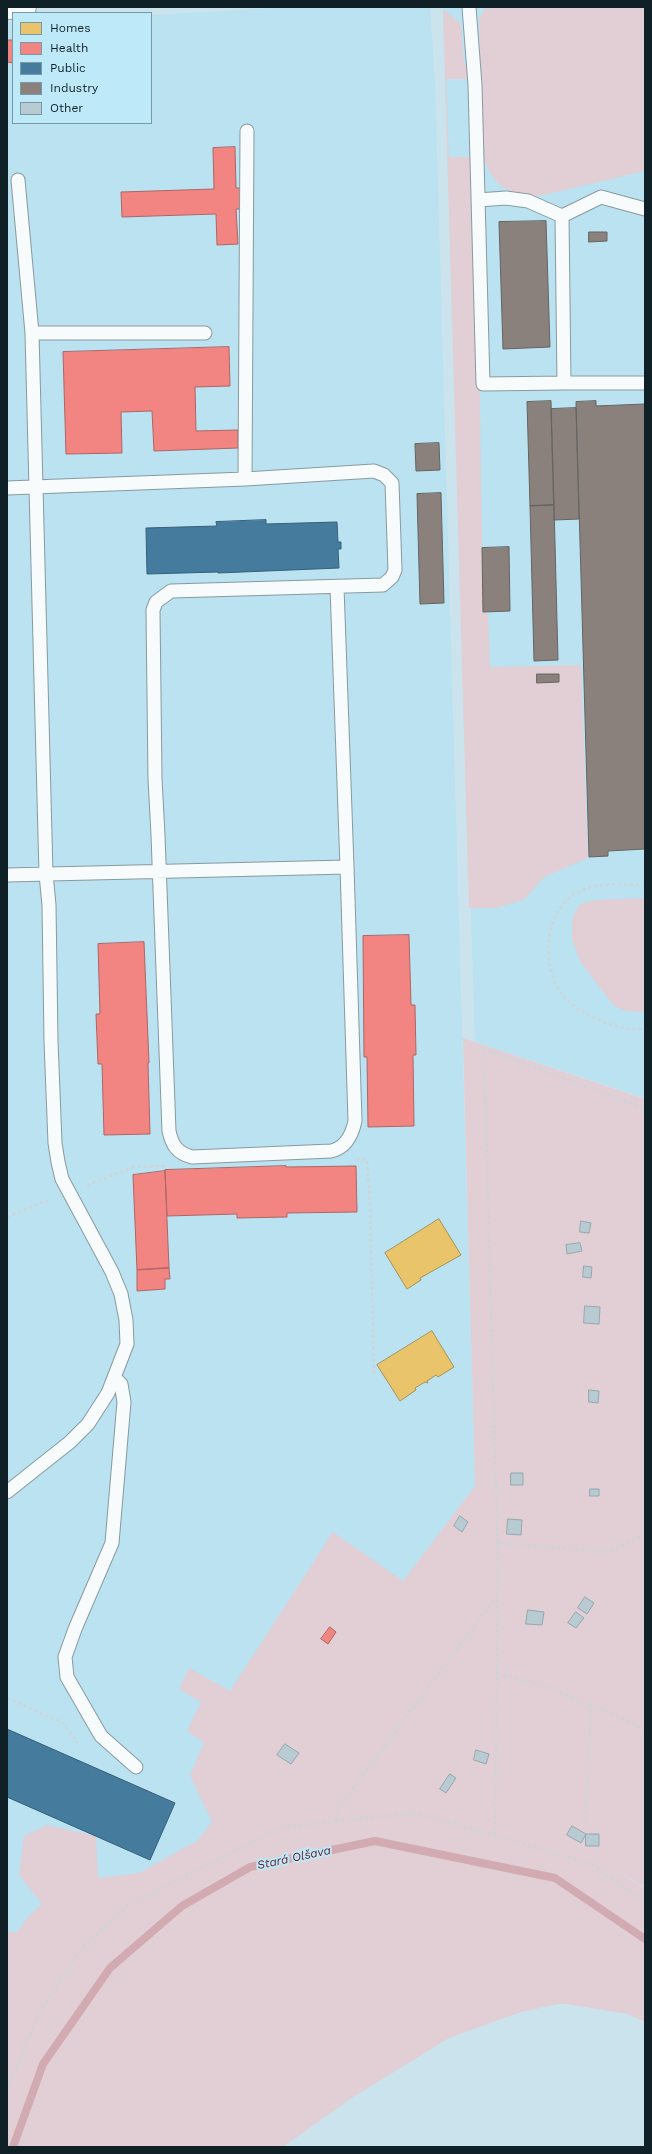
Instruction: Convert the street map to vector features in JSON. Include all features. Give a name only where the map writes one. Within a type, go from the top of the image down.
[{"type":"street","points":[[7,8],[25,7]]},
{"type":"lane","points":[[469,7],[475,85],[483,384],[645,383]]},
{"type":"lane","points":[[245,479],[247,131]]},
{"type":"lane","points":[[7,1492],[70,1442],[88,1424],[101,1406],[115,1378],[127,1344],[126,1320],[121,1294],[112,1272],[62,1179],[56,1143],[51,1041],[49,905],[46,874],[32,333],[18,180]]},
{"type":"lane","points":[[478,200],[506,198],[528,201],[562,216],[601,197],[645,208]]},
{"type":"lane","points":[[562,216],[564,383]]},
{"type":"lane","points":[[32,333],[205,333]]},
{"type":"lane","points":[[7,488],[245,479],[374,471],[389,478],[392,483],[395,570],[392,577],[378,586],[171,591],[156,602],[151,620],[169,1131],[175,1148],[183,1154],[192,1157],[331,1151],[341,1147],[351,1136],[355,1121],[337,587]]},
{"type":"lane","points":[[7,875],[347,867]]},
{"type":"lane","points":[[115,1378],[121,1384],[124,1402],[112,1542],[75,1629],[65,1657],[67,1678],[101,1736],[136,1767]]},
{"type":"path","points":[[645,885],[595,886],[573,895],[561,904],[553,923],[549,942],[550,960],[554,977],[561,992],[572,1005],[589,1016],[608,1023],[639,1030],[645,1029]]},
{"type":"path","points":[[495,1836],[498,1596],[484,1049],[645,1108]]},
{"type":"path","points":[[352,1160],[367,1160],[370,1202],[374,1376]]},
{"type":"path","points":[[7,1217],[134,1167],[173,1165]]},
{"type":"path","points":[[497,1543],[609,1552],[645,1534]]},
{"type":"path","points":[[335,1821],[339,1807],[498,1596]]},
{"type":"path","points":[[497,1674],[542,1685],[620,1717],[645,1731]]},
{"type":"path","points":[[7,1698],[63,1724],[78,1743]]},
{"type":"path","points":[[585,1826],[591,1705]]},
{"type":"path","points":[[7,2090],[40,2011],[82,1948],[126,1907],[282,1827],[416,1813],[589,1863],[645,1901]]},
{"type":"shaded area","points":[[292,7],[430,7],[435,83],[475,1486],[217,1830],[7,2035],[7,22],[12,22],[12,124],[152,124],[152,15]]},
{"type":"shaded area","points":[[452,7],[645,7],[645,1098],[475,1042],[443,9]]},
{"type":"shaded area","points":[[486,7],[645,7],[645,171],[539,196],[520,194],[502,187],[492,176],[484,160],[479,18]]},
{"type":"shaded area","points":[[443,9],[461,24],[464,64],[470,64],[469,79],[446,79],[449,157],[471,157],[480,400],[483,612],[488,612],[490,667],[581,665],[588,858],[544,877],[525,899],[497,908],[469,908]]},
{"type":"shaded area","points":[[645,898],[645,1012],[625,1011],[613,1005],[580,961],[572,939],[572,919],[580,904],[596,900]]},
{"type":"shaded area","points":[[463,1038],[645,1099],[645,1887],[605,1864],[645,1888],[645,2022],[628,2014],[566,2004],[558,2004],[521,2012],[449,2038],[350,2099],[283,2147],[7,2147],[7,1931],[16,1933],[28,1917],[42,1904],[19,1875],[24,1836],[47,1825],[96,1836],[98,1878],[139,1873],[197,1841],[212,1822],[190,1775],[204,1743],[187,1731],[201,1702],[179,1689],[189,1668],[230,1691],[333,1532],[403,1581],[475,1486]]},
{"type":"building: Homes","points":[[439,1219],[461,1255],[420,1278],[421,1280],[407,1289],[385,1253]]},
{"type":"building: Homes","points":[[432,1331],[454,1367],[438,1377],[436,1375],[427,1381],[428,1383],[425,1382],[415,1388],[416,1390],[400,1401],[377,1365]]},
{"type":"building: Health","points":[[7,40],[12,40],[12,63],[7,62]]},
{"type":"building: Health","points":[[235,147],[236,188],[242,188],[243,209],[236,209],[238,244],[217,245],[216,214],[122,217],[121,192],[214,189],[213,148]]},
{"type":"building: Health","points":[[229,347],[230,386],[195,387],[196,431],[238,430],[238,448],[154,451],[152,411],[121,412],[122,453],[66,454],[63,352]]},
{"type":"building: Health","points":[[409,935],[411,1005],[415,1005],[416,1055],[413,1055],[414,1126],[368,1127],[367,1057],[364,1057],[363,936]]},
{"type":"building: Health","points":[[144,942],[149,1063],[150,1134],[104,1135],[102,1064],[98,1064],[96,1014],[100,1014],[98,944]]},
{"type":"building: Health","points":[[286,1166],[356,1166],[357,1212],[287,1213],[287,1217],[237,1218],[237,1214],[167,1216],[165,1170]]},
{"type":"building: Health","points":[[165,1171],[169,1268],[137,1270],[133,1175]]},
{"type":"building: Health","points":[[169,1268],[170,1279],[165,1279],[165,1289],[137,1291],[137,1270]]},
{"type":"building: Health","points":[[330,1627],[336,1632],[328,1644],[321,1639]]},
{"type":"building: Public","points":[[266,520],[266,524],[337,522],[338,542],[341,542],[341,549],[338,549],[339,568],[218,573],[147,574],[146,528],[217,526],[216,522]]},
{"type":"building: Public","points":[[7,1729],[175,1803],[150,1860],[7,1797]]},
{"type":"building: Industry","points":[[546,221],[550,347],[503,349],[499,222]]},
{"type":"building: Industry","points":[[589,232],[607,232],[607,241],[589,242]]},
{"type":"building: Industry","points":[[551,401],[554,505],[530,506],[527,402]]},
{"type":"building: Industry","points":[[596,401],[596,406],[645,404],[645,849],[608,851],[608,856],[589,857],[576,402]]},
{"type":"building: Industry","points":[[576,408],[579,519],[554,520],[551,409]]},
{"type":"building: Industry","points":[[439,443],[440,470],[416,471],[415,444]]},
{"type":"building: Industry","points":[[441,493],[444,603],[420,604],[417,494]]},
{"type":"building: Industry","points":[[554,505],[558,660],[534,661],[530,506]]},
{"type":"building: Industry","points":[[509,547],[510,611],[483,612],[482,548]]},
{"type":"building: Industry","points":[[537,674],[559,674],[559,682],[537,683]]},
{"type":"building: Other","points":[[581,1221],[591,1223],[589,1233],[580,1232]]},
{"type":"building: Other","points":[[580,1243],[582,1251],[567,1254],[566,1245]]},
{"type":"building: Other","points":[[584,1266],[592,1267],[591,1278],[583,1277]]},
{"type":"building: Other","points":[[585,1306],[600,1307],[599,1324],[584,1323]]},
{"type":"building: Other","points":[[589,1390],[599,1391],[598,1403],[589,1402]]},
{"type":"building: Other","points":[[511,1473],[523,1473],[523,1485],[511,1485]]},
{"type":"building: Other","points":[[590,1489],[599,1489],[599,1496],[590,1496]]},
{"type":"building: Other","points":[[460,1516],[468,1522],[462,1532],[454,1526]]},
{"type":"building: Other","points":[[508,1519],[522,1520],[521,1535],[507,1534]]},
{"type":"building: Other","points":[[585,1597],[594,1603],[587,1614],[578,1608]]},
{"type":"building: Other","points":[[528,1610],[544,1612],[542,1625],[526,1624]]},
{"type":"building: Other","points":[[576,1612],[584,1618],[576,1628],[568,1623]]},
{"type":"building: Other","points":[[285,1744],[299,1753],[291,1764],[277,1755]]},
{"type":"building: Other","points":[[476,1750],[489,1754],[486,1764],[474,1760]]},
{"type":"building: Other","points":[[450,1774],[456,1778],[446,1793],[440,1789]]},
{"type":"building: Other","points":[[572,1826],[586,1834],[581,1843],[567,1835]]},
{"type":"building: Other","points":[[586,1834],[599,1834],[599,1846],[586,1846]]},
{"type":"waterway","name":"Stará Olšava","points":[[13,2147],[43,2064],[110,1968],[182,1906],[250,1867],[375,1841],[555,1878],[645,1939]]}]
